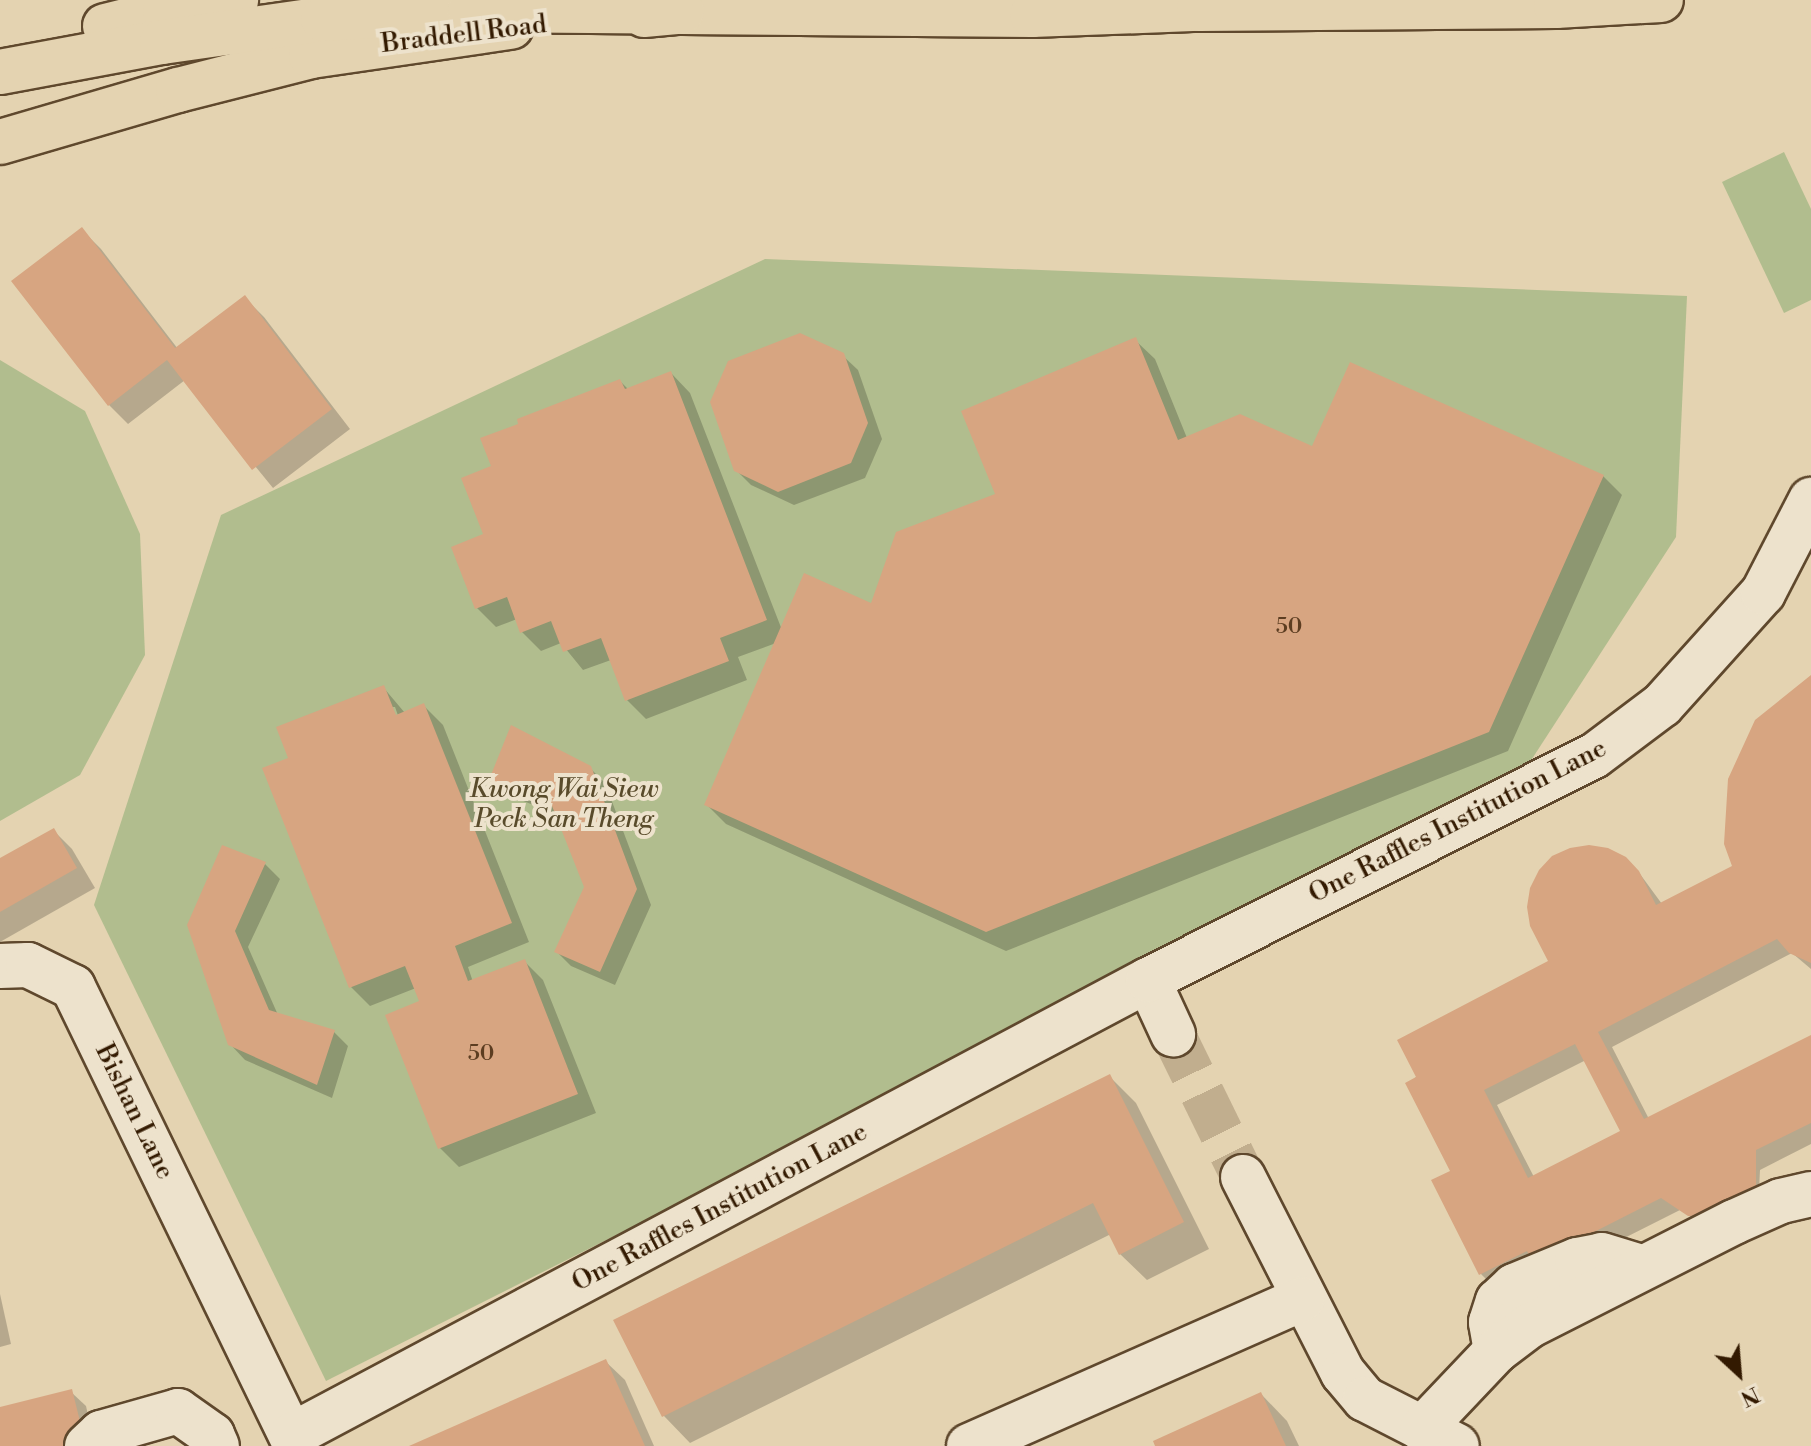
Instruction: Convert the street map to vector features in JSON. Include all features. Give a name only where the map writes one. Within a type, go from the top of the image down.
[{"type":"main road","points":[[0,53],[165,11],[236,0]]},
{"type":"main road","name":"Braddell Road","points":[[0,142],[41,128],[311,56],[474,30],[682,12],[1032,15],[1199,9],[1556,6],[1661,0]]},
{"type":"main road","points":[[0,72],[162,42],[323,19],[470,10],[682,12]]},
{"type":"lane","name":"One Raffles Institution Lane","points":[[294,1440],[1148,980],[1594,756],[1662,705],[1763,593],[1811,500]]},
{"type":"lane","name":"Bishan Lane","points":[[0,966],[28,965],[73,987],[294,1440]]},
{"type":"lane","points":[[1148,980],[1173,1034]]},
{"type":"lane","points":[[1243,1177],[1302,1299],[1343,1373],[1365,1399],[1440,1437],[1496,1351],[1565,1305],[1781,1201],[1811,1194]]},
{"type":"lane","points":[[969,1446],[1302,1299]]},
{"type":"lane","points":[[87,1446],[101,1433],[178,1411],[212,1435],[217,1446]]},
{"type":"green space","points":[[1784,152],[1811,209],[1811,300],[1784,313],[1722,182]]},
{"type":"green space","name":"Kwong Wai Siew Peck San Theng","points":[[765,259],[1687,296],[1676,537],[1517,782],[326,1381],[94,905],[221,515]]},
{"type":"green space","points":[[0,360],[85,411],[140,534],[145,655],[80,775],[0,821]]},
{"type":"building","points":[[82,227],[175,348],[245,295],[332,409],[252,470],[167,360],[108,406],[11,281]]},
{"type":"building","points":[[800,333],[844,353],[868,423],[851,463],[778,492],[734,471],[710,402],[728,361]]},
{"type":"building","points":[[1136,337],[1178,440],[1240,414],[1312,446],[1350,362],[1604,475],[1489,732],[986,932],[704,805],[804,573],[871,603],[896,532],[995,494],[961,411]]},
{"type":"building","points":[[671,371],[767,620],[720,638],[729,661],[625,701],[601,638],[563,652],[551,621],[520,633],[507,597],[475,609],[451,547],[483,534],[461,478],[491,466],[480,438],[518,424],[517,419],[620,379],[625,389]]},
{"type":"building","points":[[1811,675],[1811,963],[1789,953],[1777,939],[1598,1032],[1644,1119],[1811,1035],[1811,1123],[1756,1150],[1756,1185],[1730,1214],[1688,1216],[1661,1198],[1533,1263],[1527,1251],[1479,1275],[1431,1180],[1450,1171],[1405,1083],[1416,1077],[1397,1040],[1548,961],[1530,926],[1527,907],[1530,888],[1539,870],[1552,856],[1570,848],[1589,845],[1608,848],[1626,857],[1639,871],[1656,905],[1732,866],[1724,844],[1728,779],[1755,720]],"holes":[[[1575,1044],[1620,1131],[1528,1178],[1484,1090]]]},
{"type":"building","points":[[384,685],[396,715],[424,703],[512,923],[455,946],[468,981],[525,959],[578,1094],[438,1149],[385,1015],[419,1001],[405,966],[349,988],[262,768],[288,758],[276,727]]},
{"type":"building","points":[[511,725],[591,766],[637,889],[600,972],[554,952],[584,887],[552,806],[489,780]]},
{"type":"building","points":[[54,828],[77,868],[0,912],[0,858]]},
{"type":"building","points":[[222,845],[266,862],[235,931],[269,1010],[335,1030],[317,1085],[228,1045],[187,925]]},
{"type":"building","points":[[1110,1074],[1184,1222],[1119,1255],[1093,1203],[662,1417],[613,1320]]},
{"type":"building","points":[[606,1359],[645,1446],[409,1446]]},
{"type":"building","points":[[72,1389],[86,1446],[0,1446],[0,1407]]},
{"type":"building","points":[[1261,1392],[1286,1446],[1155,1446],[1153,1441]]},
{"type":"tunnel","points":[[1173,1034],[1243,1177]]}]
